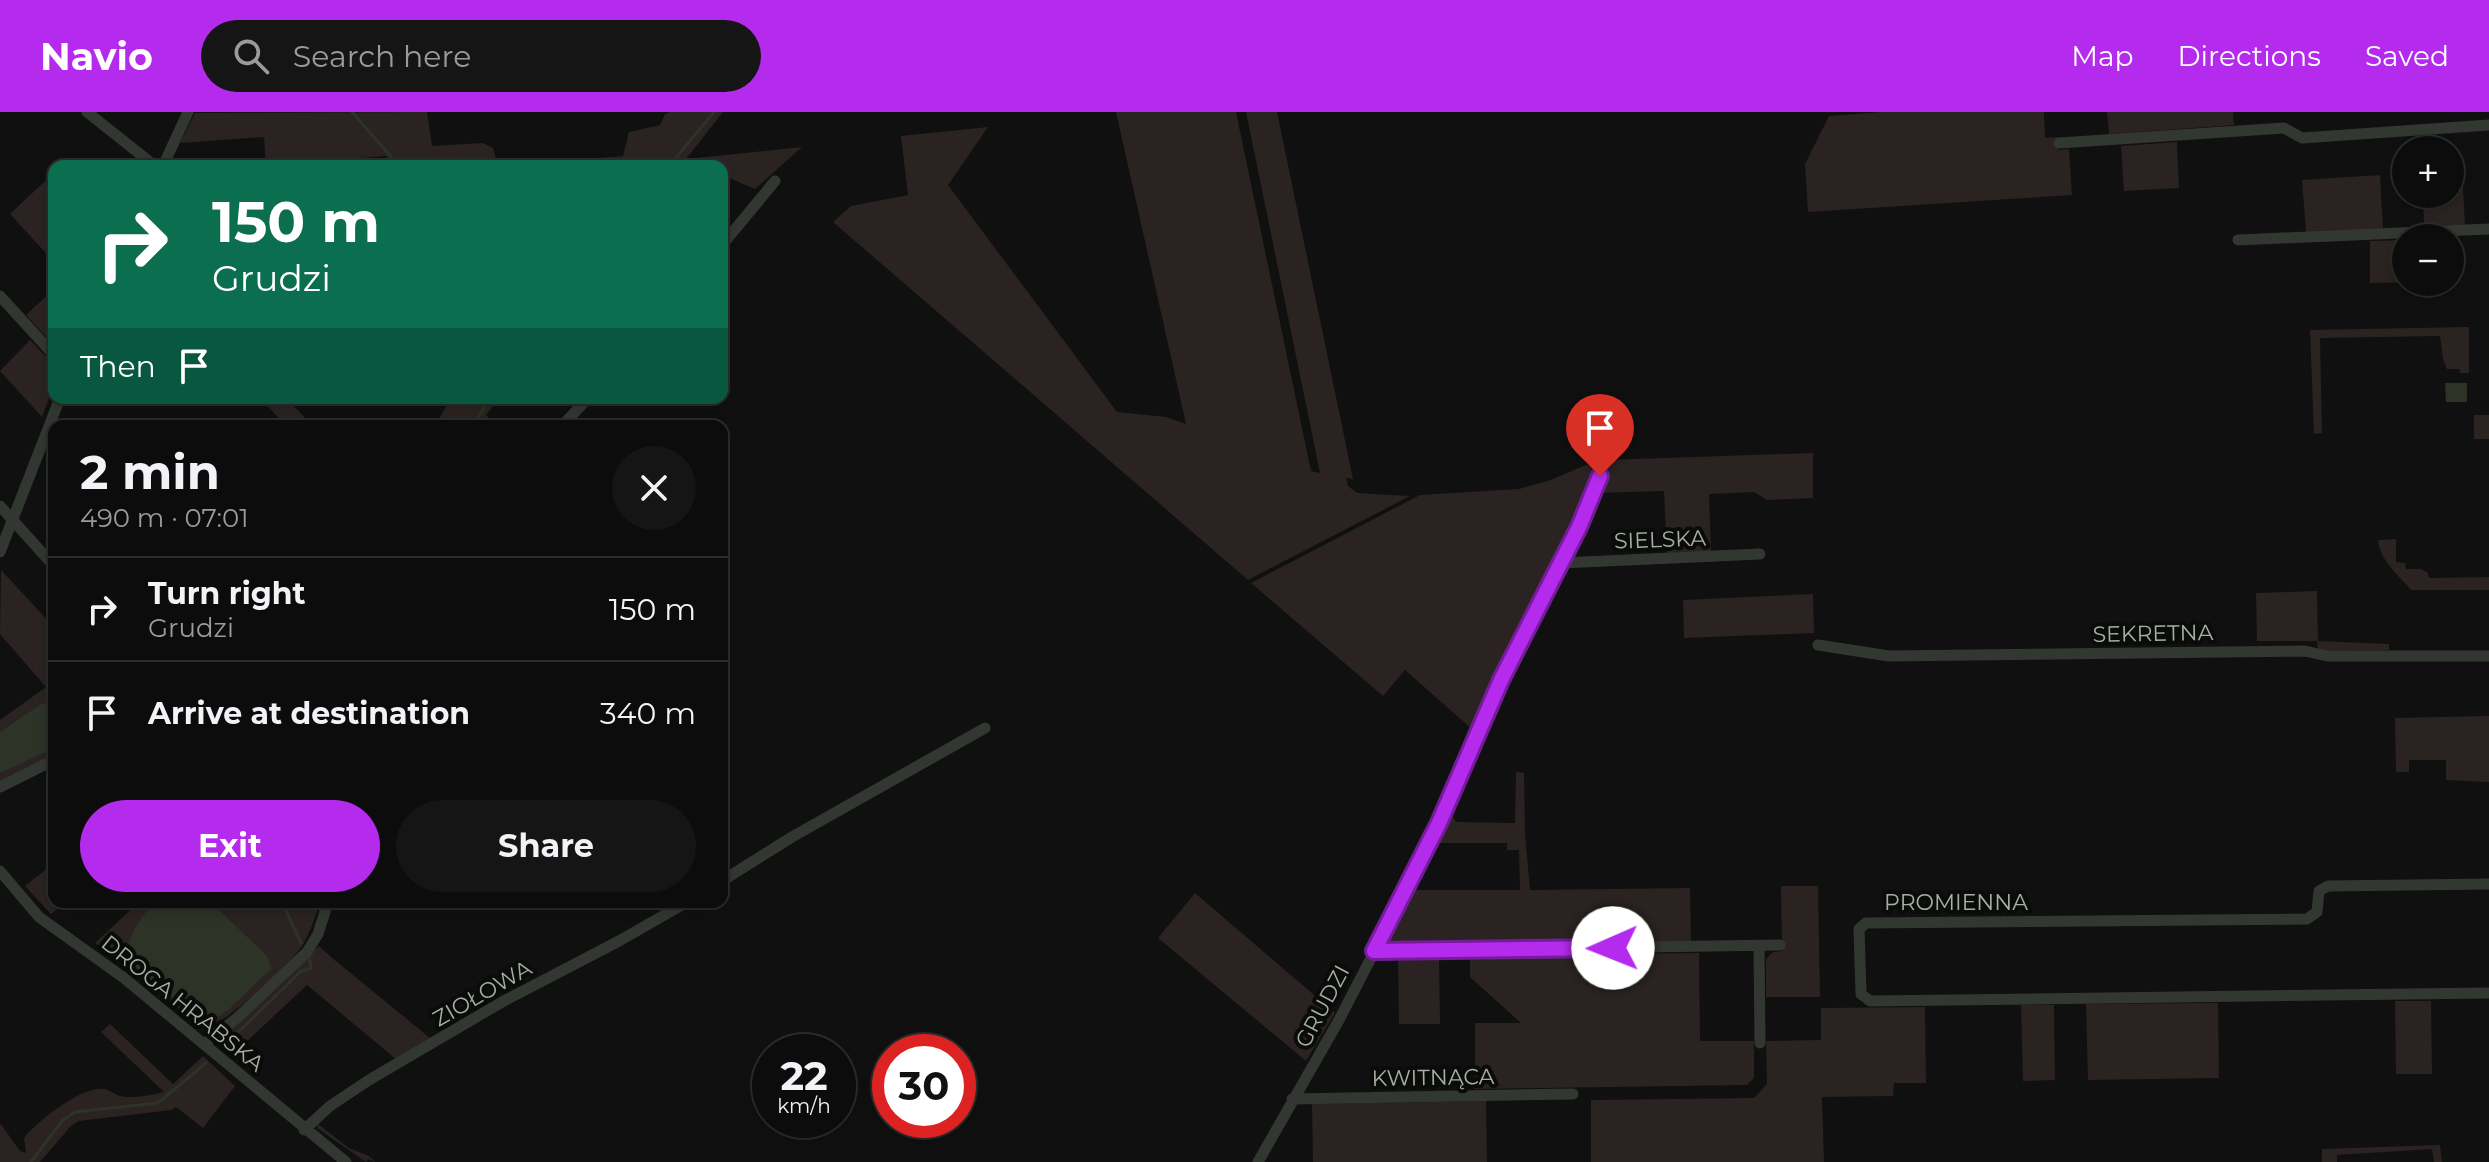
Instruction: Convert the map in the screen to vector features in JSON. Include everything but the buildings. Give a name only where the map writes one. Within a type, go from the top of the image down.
[{"type":"street","points":[[87,112],[147,160]]},
{"type":"street","points":[[166,160],[188,112]]},
{"type":"street","points":[[2059,143],[2284,128],[2302,138],[2489,125]]},
{"type":"street","points":[[728,238],[775,181]]},
{"type":"street","points":[[2238,240],[2489,229]]},
{"type":"street","points":[[0,296],[48,348]]},
{"type":"street","points":[[568,420],[582,404]]},
{"type":"street","points":[[0,552],[48,429]]},
{"type":"street","name":"GRUDZI","points":[[1258,1162],[1339,1020],[1433,836],[1501,680],[1561,563],[1600,476]]},
{"type":"street","points":[[0,506],[48,559]]},
{"type":"street","name":"SIELSKA","points":[[1561,563],[1760,554]]},
{"type":"street","name":"SEKRETNA","points":[[1818,645],[1889,656],[2305,651],[2327,656],[2489,656]]},
{"type":"street","points":[[728,877],[792,837],[985,728]]},
{"type":"street","points":[[0,787],[48,763]]},
{"type":"street","name":"DROGA HRABSKA","points":[[0,871],[39,917],[107,965],[205,1043],[304,1130],[346,1162]]},
{"type":"street","name":"PROMIENNA","points":[[2489,884],[2328,886],[2319,891],[2317,912],[2307,919],[1866,923],[1859,929],[1861,994],[1870,1001],[2489,993]]},
{"type":"street","points":[[205,1043],[237,1018],[307,952],[318,934],[326,908]]},
{"type":"street","name":"ZIOŁOWA","points":[[304,1130],[330,1106],[369,1080],[502,1002],[677,908]]},
{"type":"street","points":[[1374,951],[1780,945]]},
{"type":"street","points":[[1759,946],[1760,1043]]},
{"type":"street","name":"KWITNĄCA","points":[[1292,1099],[1573,1094]]},
{"type":"shaded area","points":[[427,112],[432,146],[483,143],[493,148],[496,160],[390,160],[386,156],[338,160],[266,160],[264,137],[180,143],[195,113]]},
{"type":"shaded area","points":[[723,112],[686,159],[802,147],[755,189],[728,178],[728,160],[575,160],[623,156],[629,132],[660,125],[665,114]]},
{"type":"shaded area","points":[[1116,112],[1236,112],[1311,471],[1320,473],[1246,112],[1277,112],[1353,479],[1346,478],[1348,486],[1357,493],[1410,496],[1248,580],[833,222],[851,206],[908,195],[901,136],[988,127],[948,185],[1117,412],[1166,417],[1186,424]]},
{"type":"shaded area","points":[[1882,112],[2044,112],[2045,138],[2058,137],[2058,150],[2069,149],[2072,195],[1808,212],[1805,164],[1829,116]]},
{"type":"shaded area","points":[[2107,112],[2233,112],[2234,125],[2109,134]]},
{"type":"shaded area","points":[[2177,142],[2179,188],[2124,191],[2121,146]]},
{"type":"shaded area","points":[[2380,175],[2383,229],[2306,232],[2302,180]]},
{"type":"shaded area","points":[[45,181],[48,184],[48,255],[10,214]]},
{"type":"shaded area","points":[[2464,207],[2465,226],[2424,224],[2423,208]]},
{"type":"shaded area","points":[[2392,240],[2392,283],[2370,283],[2370,241]]},
{"type":"shaded area","points":[[48,295],[48,339],[26,315]]},
{"type":"shaded area","points":[[2469,327],[2469,373],[2447,369],[2440,336],[2320,338],[2322,433],[2314,434],[2310,330]]},
{"type":"shaded area","points":[[30,340],[48,359],[48,401],[42,417],[0,371]]},
{"type":"shaded area","points":[[2445,383],[2467,383],[2467,402],[2446,402]]},
{"type":"shaded area","points":[[266,404],[292,404],[307,420],[280,420]]},
{"type":"shaded area","points":[[448,404],[494,404],[486,415],[491,420],[438,420]]},
{"type":"shaded area","points":[[2474,415],[2489,415],[2489,439],[2474,439]]},
{"type":"shaded area","points":[[1813,453],[1813,498],[1767,500],[1754,492],[1709,494],[1711,552],[1667,553],[1664,491],[1598,493],[1607,460]]},
{"type":"shaded area","points":[[1586,465],[1594,467],[1597,477],[1573,535],[1521,629],[1473,730],[1405,670],[1383,696],[1251,583],[1420,495],[1519,489]]},
{"type":"shaded area","points":[[2396,539],[2396,562],[2405,563],[2406,569],[2421,569],[2428,573],[2429,578],[2489,577],[2489,590],[2411,590],[2390,567],[2379,547],[2378,540]]},
{"type":"shaded area","points":[[1,570],[48,621],[48,758],[0,782],[0,720],[46,687],[0,634]]},
{"type":"shaded area","points":[[2317,591],[2318,641],[2389,644],[2389,650],[2318,651],[2317,641],[2257,641],[2256,593]]},
{"type":"shaded area","points":[[1813,594],[1814,633],[1684,638],[1683,600]]},
{"type":"shaded area","points":[[48,703],[48,751],[0,773],[0,732],[41,704]]},
{"type":"shaded area","points":[[2489,716],[2489,782],[2446,780],[2446,760],[2409,760],[2409,772],[2396,772],[2395,718]]},
{"type":"shaded area","points":[[1516,772],[1524,773],[1530,890],[1690,888],[1691,941],[1387,947],[1384,941],[1411,890],[1520,890],[1519,850],[1507,850],[1507,843],[1437,843],[1452,815],[1456,822],[1515,823]]},
{"type":"shaded area","points":[[48,868],[48,908],[58,908],[51,914],[25,886]]},
{"type":"shaded area","points":[[1781,886],[1818,886],[1820,997],[1766,997],[1766,959],[1773,952],[1782,951]]},
{"type":"shaded area","points":[[1195,893],[1335,1013],[1306,1061],[1158,938]]},
{"type":"shaded area","points":[[133,908],[318,908],[306,938],[293,957],[238,1008],[203,1029],[95,943]]},
{"type":"shaded area","points":[[149,908],[217,908],[268,957],[271,969],[228,1010],[211,1022],[204,1020],[150,980],[127,956],[131,936]]},
{"type":"shaded area","points":[[319,946],[430,1038],[397,1060],[307,985],[231,1056],[221,1045],[226,1035],[224,1033]]},
{"type":"shaded area","points":[[1699,953],[1700,1041],[1754,1041],[1754,1078],[1747,1085],[1475,1089],[1475,1023],[1521,1023],[1470,977],[1470,956]]},
{"type":"shaded area","points":[[1439,956],[1440,1024],[1399,1024],[1398,957]]},
{"type":"shaded area","points":[[2395,1001],[2431,1001],[2432,1074],[2396,1074]]},
{"type":"shaded area","points":[[2218,1003],[2219,1078],[2088,1080],[2086,1004]]},
{"type":"shaded area","points":[[2021,1005],[2054,1005],[2055,1080],[2023,1081]]},
{"type":"shaded area","points":[[1925,1007],[1926,1083],[1894,1083],[1893,1096],[1822,1097],[1824,1162],[1591,1162],[1591,1100],[1754,1098],[1767,1084],[1766,1041],[1821,1040],[1821,1008]]},
{"type":"shaded area","points":[[110,1024],[173,1084],[203,1056],[235,1086],[203,1128],[176,1107],[79,1121],[40,1162],[0,1162],[0,1123],[20,1151],[26,1153],[24,1138],[30,1131],[60,1106],[83,1093],[103,1089],[131,1097],[164,1092],[101,1032]]},
{"type":"shaded area","points":[[1486,1101],[1487,1162],[1313,1162],[1312,1104]]},
{"type":"shaded area","points":[[318,1124],[349,1148],[376,1162],[368,1159],[366,1162],[317,1128]]},
{"type":"shaded area","points":[[2440,1145],[2442,1162],[2434,1162],[2432,1149],[2337,1155],[2337,1162],[2322,1162],[2322,1149]]},
{"type":"waterway","points":[[352,112],[394,160]]},
{"type":"waterway","points":[[674,160],[714,112]]},
{"type":"waterway","points":[[476,420],[487,404]]},
{"type":"waterway","points":[[285,908],[301,943]]},
{"type":"waterway","points":[[224,1046],[300,972],[311,968],[309,956]]},
{"type":"waterway","points":[[31,1162],[62,1121],[75,1112],[158,1103],[206,1063]]},
{"type":"route","points":[[1600,476],[1579,527],[1501,680],[1451,799],[1374,951],[1613,948]]}]
